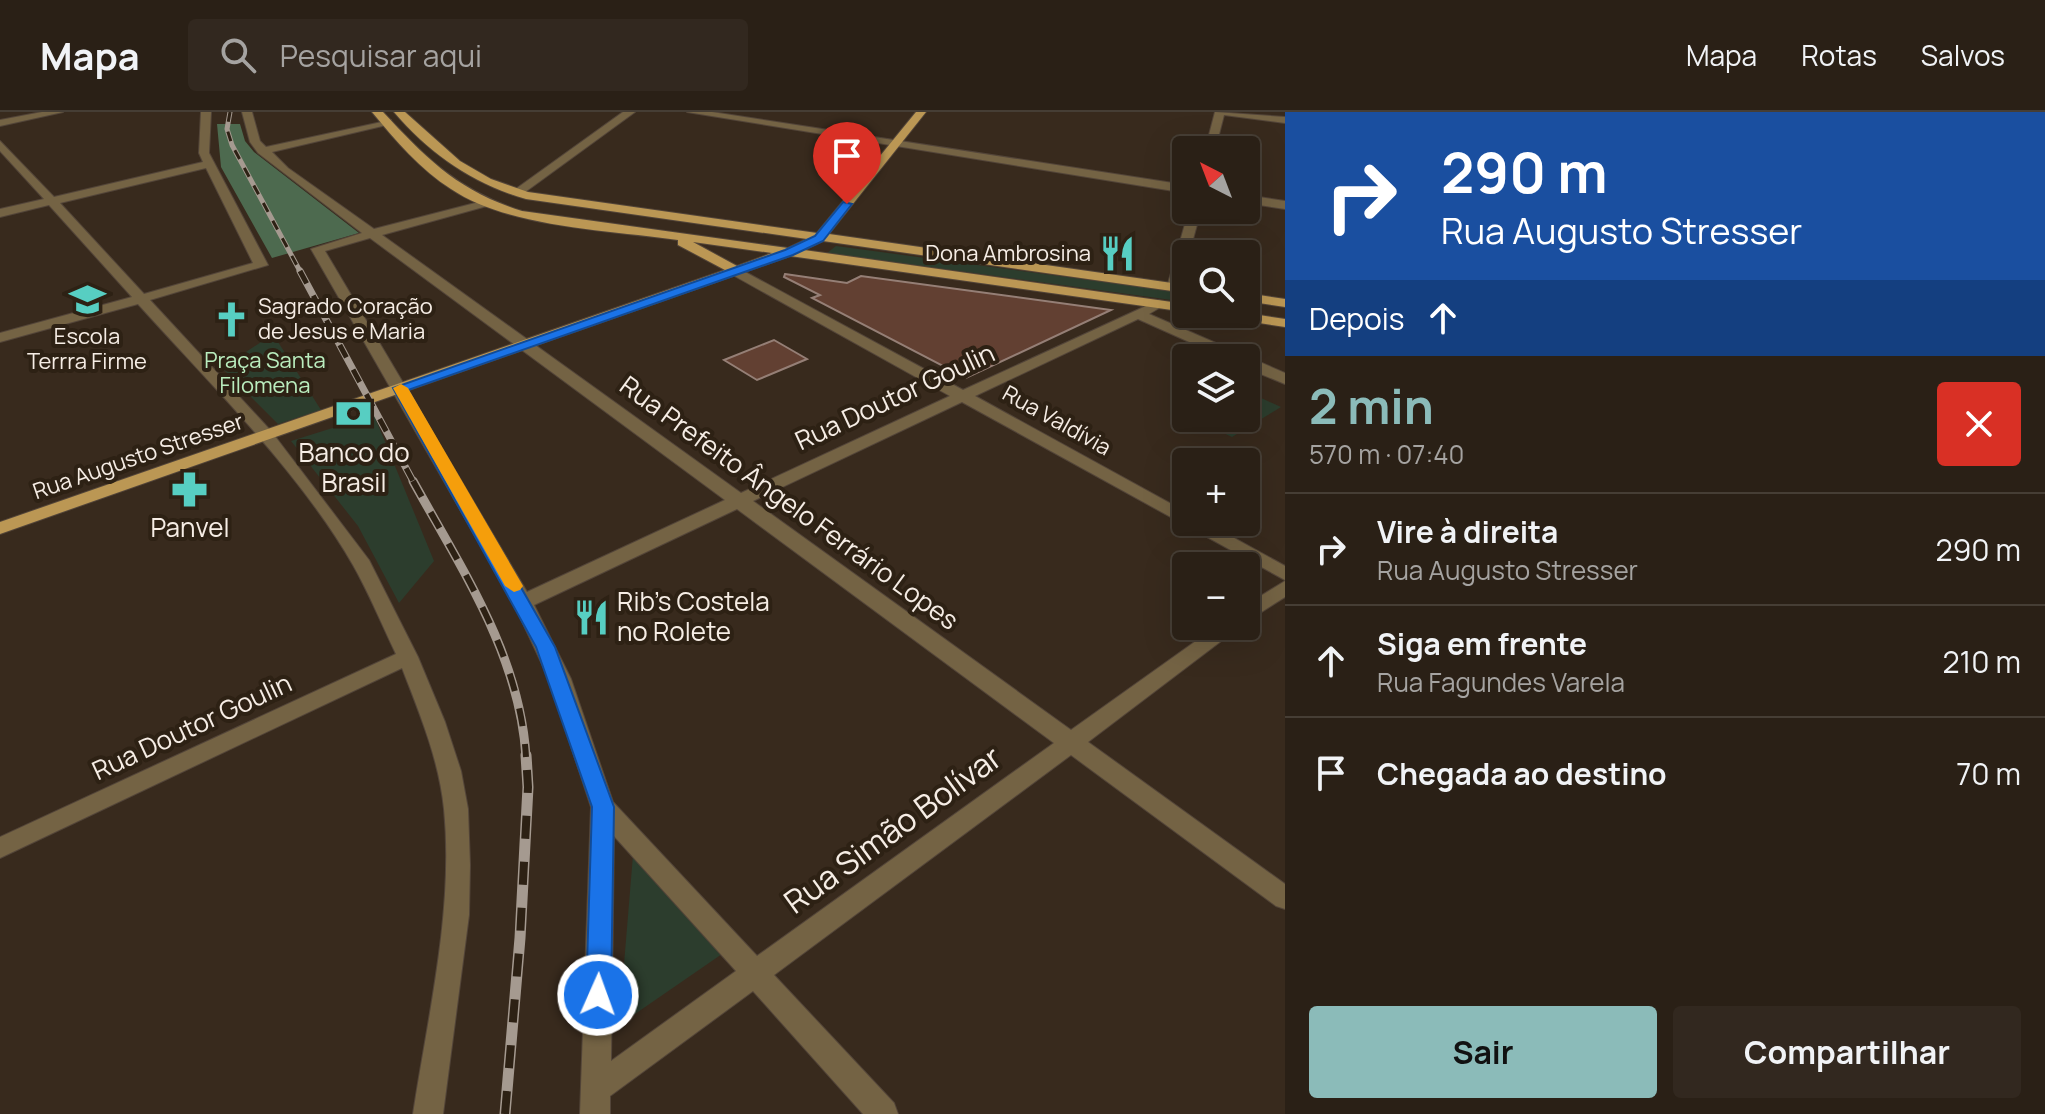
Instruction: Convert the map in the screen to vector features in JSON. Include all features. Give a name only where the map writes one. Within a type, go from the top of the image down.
[{"type":"main road","points":[[377,112],[443,180],[483,203],[521,214],[1172,306]]},
{"type":"main road","points":[[399,112],[450,162],[485,182],[517,193],[595,207],[1172,287]]},
{"type":"main road","points":[[819,238],[921,112]]},
{"type":"main road","points":[[583,224],[575,220],[574,214],[595,207]]},
{"type":"main road","points":[[672,236],[736,271]]},
{"type":"main road","name":"Rua Augusto Stresser","points":[[0,528],[736,271],[819,238]]},
{"type":"main road","points":[[917,270],[923,253]]},
{"type":"main road","points":[[969,278],[973,259]]},
{"type":"main road","points":[[1260,299],[1285,303]]},
{"type":"main road","points":[[1260,319],[1285,323]]},
{"type":"street","points":[[0,123],[58,112]]},
{"type":"street","points":[[0,338],[261,265],[209,164],[202,141],[206,112]]},
{"type":"street","points":[[247,112],[251,133],[262,151],[387,122]]},
{"type":"street","points":[[517,193],[630,112]]},
{"type":"street","points":[[692,112],[1172,187]]},
{"type":"street","points":[[1214,136],[1222,112],[1285,120]]},
{"type":"street","points":[[0,144],[265,435],[343,534],[378,592],[408,657],[449,771],[456,809],[456,915],[428,1114]]},
{"type":"street","name":"Rua Prefeito Ângelo Ferrário Lopes","points":[[262,151],[371,234],[1285,898]]},
{"type":"street","points":[[0,213],[209,164]]},
{"type":"street","points":[[1260,201],[1285,205]]},
{"type":"street","points":[[483,203],[317,249],[523,602],[560,679],[603,807],[595,1101]]},
{"type":"street","name":"Rua Valdívia","points":[[736,271],[1172,512]]},
{"type":"street","name":"Rua Doutor Goulin","points":[[523,602],[1159,304]]},
{"type":"street","points":[[1138,314],[1206,344]]},
{"type":"street","points":[[1260,368],[1285,379]]},
{"type":"street","name":"Rua Valdívia","points":[[1215,536],[1285,574]]},
{"type":"street","points":[[1260,605],[1285,587]]},
{"type":"street","name":"Rua Simão Bolívar","points":[[595,1101],[755,973],[1212,640]]},
{"type":"street","name":"Rua Doutor Goulin","points":[[0,848],[408,657]]},
{"type":"street","points":[[603,807],[883,1114]]},
{"type":"green space","points":[[217,124],[240,124],[245,141],[254,152],[359,233],[272,258],[221,167]]},
{"type":"green space","points":[[836,246],[1172,291],[1172,300],[827,253]]},
{"type":"green space","name":"Praça Santa Filomena","points":[[273,334],[321,410],[278,424],[222,368]]},
{"type":"green space","points":[[1260,397],[1281,407],[1260,420]]},
{"type":"green space","points":[[374,415],[434,561],[399,603],[358,526],[291,441]]},
{"type":"green space","points":[[1221,432],[1240,432],[1232,437]]},
{"type":"green space","points":[[633,855],[722,954],[619,1025]]},
{"type":"building","points":[[785,274],[847,283],[861,276],[1111,310],[966,378],[812,298],[820,295],[784,277]]},
{"type":"building","points":[[774,340],[807,359],[757,380],[724,360]]},
{"type":"railway","points":[[230,112],[227,129],[232,145],[301,273]]},
{"type":"railway","points":[[300,271],[414,483]]},
{"type":"railway","points":[[413,481],[468,580],[500,648],[513,683],[526,757]]},
{"type":"railway","points":[[505,1114],[520,938],[528,787],[526,755]]},
{"type":"slow traffic","points":[[401,388],[514,586]]},
{"type":"place","name":"Dona Ambrosina","points":[[1117,253]]},
{"type":"place","name":"Escola Terrra Firme","points":[[87,300]]},
{"type":"place","name":"Sagrado Coração de Jesus e Maria","points":[[232,319]]},
{"type":"place","name":"Banco do Brasil","points":[[354,414]]},
{"type":"place","name":"Panvel","points":[[190,489]]},
{"type":"place","name":"Rib's Costela no Rolete","points":[[591,617]]},
{"type":"route","points":[[598,995],[603,807],[574,717],[546,647],[523,602],[400,388],[789,252],[819,238],[847,204]]}]
